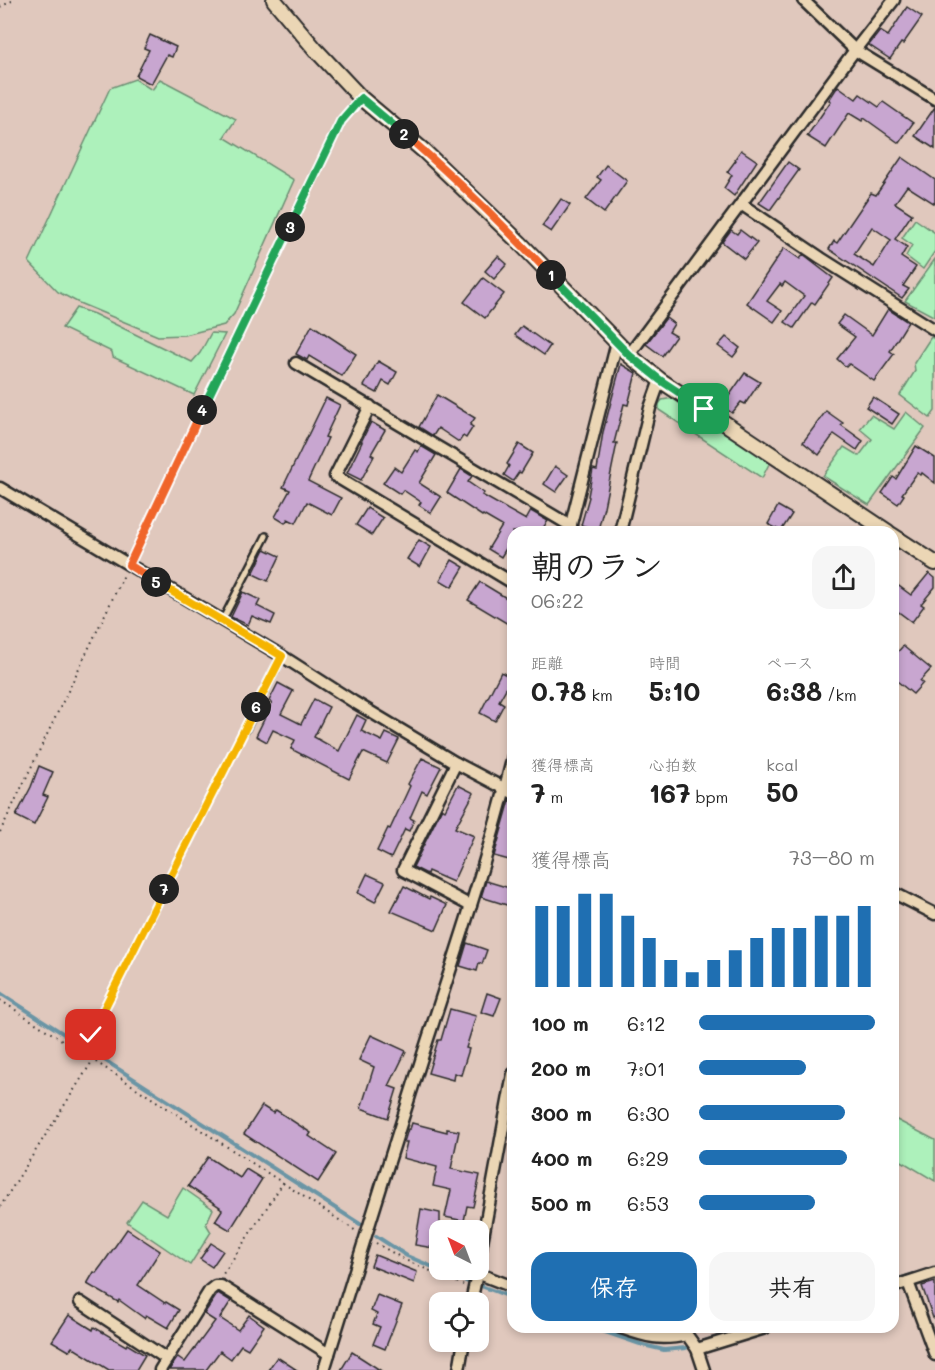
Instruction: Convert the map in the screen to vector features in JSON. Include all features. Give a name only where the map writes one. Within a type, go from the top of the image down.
[{"type":"street","points":[[274,0],[315,49],[361,98],[424,151],[488,212],[629,355],[660,380],[879,526]]},
{"type":"street","points":[[803,0],[855,50],[935,99]]},
{"type":"street","points":[[629,355],[894,0]]},
{"type":"street","points":[[741,204],[935,330]]},
{"type":"street","points":[[571,526],[617,342]]},
{"type":"street","points":[[296,363],[565,526]]},
{"type":"street","points":[[621,526],[650,408],[660,380]]},
{"type":"street","points":[[369,406],[335,476],[507,579]]},
{"type":"street","points":[[0,488],[456,763],[507,790]]},
{"type":"street","points":[[899,540],[935,563]]},
{"type":"street","points":[[456,763],[403,870],[471,906]]},
{"type":"street","points":[[324,1370],[368,1225],[507,797]]},
{"type":"street","points":[[899,896],[935,914]]},
{"type":"street","points":[[487,1220],[507,1107]]},
{"type":"street","points":[[899,1285],[935,1273]]},
{"type":"street","points":[[489,1275],[507,1284]]},
{"type":"street","points":[[908,1282],[935,1355]]},
{"type":"street","points":[[160,1370],[210,1290],[215,1286],[221,1286],[328,1354]]},
{"type":"street","points":[[80,1302],[167,1359]]},
{"type":"street","points":[[636,1333],[657,1338],[687,1335],[697,1349],[704,1370]]},
{"type":"street","points":[[697,1349],[749,1333]]},
{"type":"street","points":[[459,1370],[463,1352]]},
{"type":"lane","points":[[222,621],[266,536]]},
{"type":"lane","points":[[245,731],[282,656]]},
{"type":"path","points":[[0,7],[14,0]]},
{"type":"path","points":[[0,832],[334,134],[341,121],[361,98]]},
{"type":"path","points":[[91,1035],[245,731]]},
{"type":"path","points":[[0,1000],[283,1183],[215,1286]]},
{"type":"path","points":[[0,1207],[93,1060]]},
{"type":"green space","points":[[135,79],[152,90],[160,79],[236,119],[224,137],[294,180],[234,314],[224,325],[185,335],[158,336],[58,292],[29,262],[110,88]]},
{"type":"green space","points":[[915,219],[935,233],[935,251],[923,269],[906,256],[912,245],[902,238]]},
{"type":"green space","points":[[935,259],[935,317],[905,301]]},
{"type":"green space","points":[[76,308],[94,314],[192,362],[211,333],[225,334],[194,395],[113,357],[112,352],[62,328]]},
{"type":"green space","points":[[931,337],[935,339],[935,411],[930,418],[900,395],[915,371],[914,363]]},
{"type":"green space","points":[[673,398],[770,462],[762,478],[659,410],[662,400]]},
{"type":"green space","points":[[906,412],[925,428],[869,505],[823,476],[844,447],[859,456],[872,439],[860,429],[871,415],[894,429]]},
{"type":"green space","points":[[899,1121],[935,1140],[935,1181],[899,1160]]},
{"type":"green space","points":[[183,1188],[213,1209],[206,1224],[211,1232],[190,1265],[127,1222],[142,1200],[167,1215]]},
{"type":"building","points":[[907,7],[922,17],[890,59],[869,45],[880,31],[888,36]]},
{"type":"building","points":[[150,35],[176,47],[172,57],[167,55],[151,84],[136,76],[149,50],[144,48]]},
{"type":"building","points":[[838,86],[856,99],[860,94],[879,107],[883,102],[913,123],[899,143],[864,118],[862,121],[849,113],[826,148],[807,136],[831,101],[829,100]]},
{"type":"building","points":[[935,107],[935,149],[915,136]]},
{"type":"building","points":[[741,150],[757,161],[734,196],[724,188],[732,175],[727,172]]},
{"type":"building","points":[[902,157],[935,180],[935,204],[907,186],[895,203],[912,214],[895,239],[907,247],[901,257],[916,267],[903,286],[909,289],[902,298],[829,249],[834,241],[837,243],[871,193],[876,195]],"holes":[[[872,227],[891,240],[874,267],[854,254]]]},
{"type":"building","points":[[788,162],[799,170],[770,210],[759,203]]},
{"type":"building","points":[[606,165],[627,181],[604,213],[586,199],[601,180],[597,177]]},
{"type":"building","points":[[561,199],[570,205],[551,232],[542,226]]},
{"type":"building","points":[[731,230],[737,234],[740,230],[757,243],[744,259],[722,242]]},
{"type":"building","points":[[784,248],[800,259],[803,255],[833,278],[794,328],[785,322],[804,296],[785,282],[782,286],[780,284],[767,301],[782,311],[774,322],[747,303]]},
{"type":"building","points":[[498,256],[507,264],[494,279],[485,271]]},
{"type":"building","points":[[483,278],[504,294],[485,318],[464,302]]},
{"type":"building","points":[[888,309],[908,322],[890,351],[894,354],[874,381],[849,364],[846,367],[837,359],[855,337],[837,324],[844,315],[872,335]]},
{"type":"building","points":[[666,318],[674,324],[669,332],[676,336],[662,356],[646,344]]},
{"type":"building","points":[[312,325],[356,354],[342,376],[309,356],[307,360],[296,354]]},
{"type":"building","points":[[522,326],[550,346],[544,355],[515,335]]},
{"type":"building","points":[[726,337],[740,348],[733,357],[718,346]]},
{"type":"building","points":[[378,361],[397,372],[390,385],[383,381],[377,393],[364,386]]},
{"type":"building","points":[[621,364],[636,373],[628,405],[624,404],[614,443],[617,443],[599,526],[584,526],[581,525],[589,497],[593,469],[597,470],[603,432]]},
{"type":"building","points":[[745,373],[760,382],[745,404],[741,402],[732,413],[722,406]]},
{"type":"building","points":[[437,395],[475,418],[470,425],[473,427],[466,438],[463,436],[459,442],[438,428],[433,436],[419,427]]},
{"type":"building","points":[[873,397],[899,414],[892,424],[866,407]]},
{"type":"building","points":[[326,398],[340,405],[308,481],[341,498],[332,515],[307,502],[296,523],[288,519],[285,523],[275,517],[290,490],[283,487]]},
{"type":"building","points":[[826,411],[863,441],[857,450],[834,434],[819,455],[803,442]]},
{"type":"building","points":[[371,422],[385,430],[371,454],[374,456],[361,480],[347,473]]},
{"type":"building","points":[[519,444],[533,453],[521,473],[519,472],[513,481],[504,475],[509,466],[507,464]]},
{"type":"building","points":[[421,446],[436,455],[419,483],[441,497],[431,513],[419,505],[421,502],[403,490],[400,494],[383,483],[394,467],[401,472],[415,450],[418,452]]},
{"type":"building","points":[[916,446],[935,458],[935,483],[922,473],[921,475],[917,473],[902,494],[904,495],[898,504],[882,493],[893,477],[896,479]]},
{"type":"building","points":[[555,466],[568,475],[556,492],[544,484]]},
{"type":"building","points":[[461,469],[472,476],[468,482],[484,493],[482,495],[526,520],[531,511],[548,521],[544,526],[507,526],[507,547],[501,557],[488,549],[502,526],[447,493]]},
{"type":"building","points":[[778,506],[792,514],[784,526],[768,524]]},
{"type":"building","points":[[367,508],[383,518],[372,535],[356,525]]},
{"type":"building","points":[[419,540],[431,547],[420,567],[407,559]]},
{"type":"building","points":[[265,549],[280,556],[268,581],[253,574]]},
{"type":"building","points":[[452,560],[464,567],[452,587],[440,580]]},
{"type":"building","points":[[929,573],[935,578],[935,587],[921,604],[924,606],[912,622],[899,612],[899,586],[911,595]]},
{"type":"building","points":[[480,582],[507,598],[507,623],[468,600]]},
{"type":"building","points":[[243,592],[260,600],[257,606],[275,615],[271,624],[252,616],[248,625],[231,617]]},
{"type":"building","points":[[903,646],[931,669],[920,681],[923,683],[913,694],[899,683],[899,650]]},
{"type":"building","points":[[501,672],[507,675],[507,687],[499,701],[504,704],[495,721],[480,713]]},
{"type":"building","points":[[278,683],[293,691],[281,714],[301,724],[314,699],[329,707],[314,737],[339,751],[357,715],[366,720],[361,731],[382,741],[386,733],[399,739],[387,763],[363,752],[349,779],[291,749],[295,740],[273,730],[267,742],[256,736],[272,703],[269,701]]},
{"type":"building","points":[[422,758],[441,767],[427,794],[422,791],[410,818],[414,820],[409,831],[405,829],[391,858],[377,851],[388,828],[390,829],[410,786],[408,784]]},
{"type":"building","points":[[39,766],[53,772],[43,795],[48,797],[34,825],[16,816]]},
{"type":"building","points":[[458,785],[474,793],[455,828],[474,836],[453,882],[413,867],[442,808],[445,810]]},
{"type":"building","points":[[507,810],[507,859],[494,856]]},
{"type":"building","points":[[367,874],[385,882],[375,902],[358,893]]},
{"type":"building","points":[[486,881],[507,887],[507,905],[481,897]]},
{"type":"building","points":[[404,886],[447,905],[436,930],[391,911]]},
{"type":"building","points":[[467,943],[487,950],[477,971],[460,966]]},
{"type":"building","points":[[487,993],[501,998],[494,1016],[481,1012]]},
{"type":"building","points":[[450,1009],[476,1016],[466,1048],[469,1049],[461,1075],[454,1073],[453,1080],[428,1073]]},
{"type":"building","points":[[371,1035],[406,1051],[389,1086],[397,1089],[388,1118],[361,1108],[374,1067],[359,1060]]},
{"type":"building","points":[[262,1106],[273,1113],[276,1110],[311,1133],[309,1136],[336,1154],[318,1182],[244,1134]]},
{"type":"building","points":[[412,1123],[447,1132],[447,1129],[459,1131],[451,1169],[480,1175],[473,1207],[467,1206],[464,1220],[445,1217],[451,1190],[433,1186],[437,1167],[403,1158],[407,1142],[404,1142],[408,1129]]},
{"type":"building","points":[[208,1157],[240,1178],[246,1169],[262,1179],[230,1230],[215,1221],[222,1210],[220,1207],[188,1186]]},
{"type":"building","points":[[421,1209],[440,1213],[440,1220],[429,1220],[429,1247],[415,1245]]},
{"type":"building","points":[[127,1229],[160,1251],[138,1285],[179,1310],[168,1328],[146,1315],[144,1318],[119,1300],[118,1302],[87,1284]]},
{"type":"building","points":[[211,1243],[223,1251],[212,1267],[200,1259]]},
{"type":"building","points":[[375,1255],[417,1272],[414,1283],[371,1266]]},
{"type":"building","points":[[935,1282],[935,1317],[933,1318],[922,1286]]},
{"type":"building","points":[[218,1293],[231,1301],[220,1318],[238,1330],[249,1315],[264,1326],[248,1349],[241,1345],[231,1359],[220,1351],[206,1370],[169,1370],[178,1357],[185,1362],[215,1321],[204,1314]]},
{"type":"building","points":[[377,1295],[402,1305],[385,1349],[373,1344],[380,1327],[373,1324],[377,1314],[371,1311]]},
{"type":"building","points":[[69,1315],[93,1330],[94,1327],[145,1355],[136,1370],[109,1370],[72,1347],[69,1351],[52,1341]]},
{"type":"building","points":[[352,1352],[363,1359],[380,1370],[341,1370]]},
{"type":"building","points":[[277,1357],[297,1370],[268,1370]]},
{"type":"waterway","points":[[0,993],[360,1224]]},
{"type":"waterway","points":[[376,1236],[407,1256],[468,1282]]},
{"type":"waterway","points":[[899,1279],[915,1274]]},
{"type":"waterway","points":[[481,1286],[507,1296]]},
{"type":"waterway","points":[[608,1333],[664,1350],[686,1348]]},
{"type":"waterway","points":[[702,1342],[731,1333]]},
{"type":"route","points":[[91,1035],[282,656],[129,565],[334,134],[341,121],[361,98],[424,151],[520,243],[629,355],[660,380],[704,409]]}]
